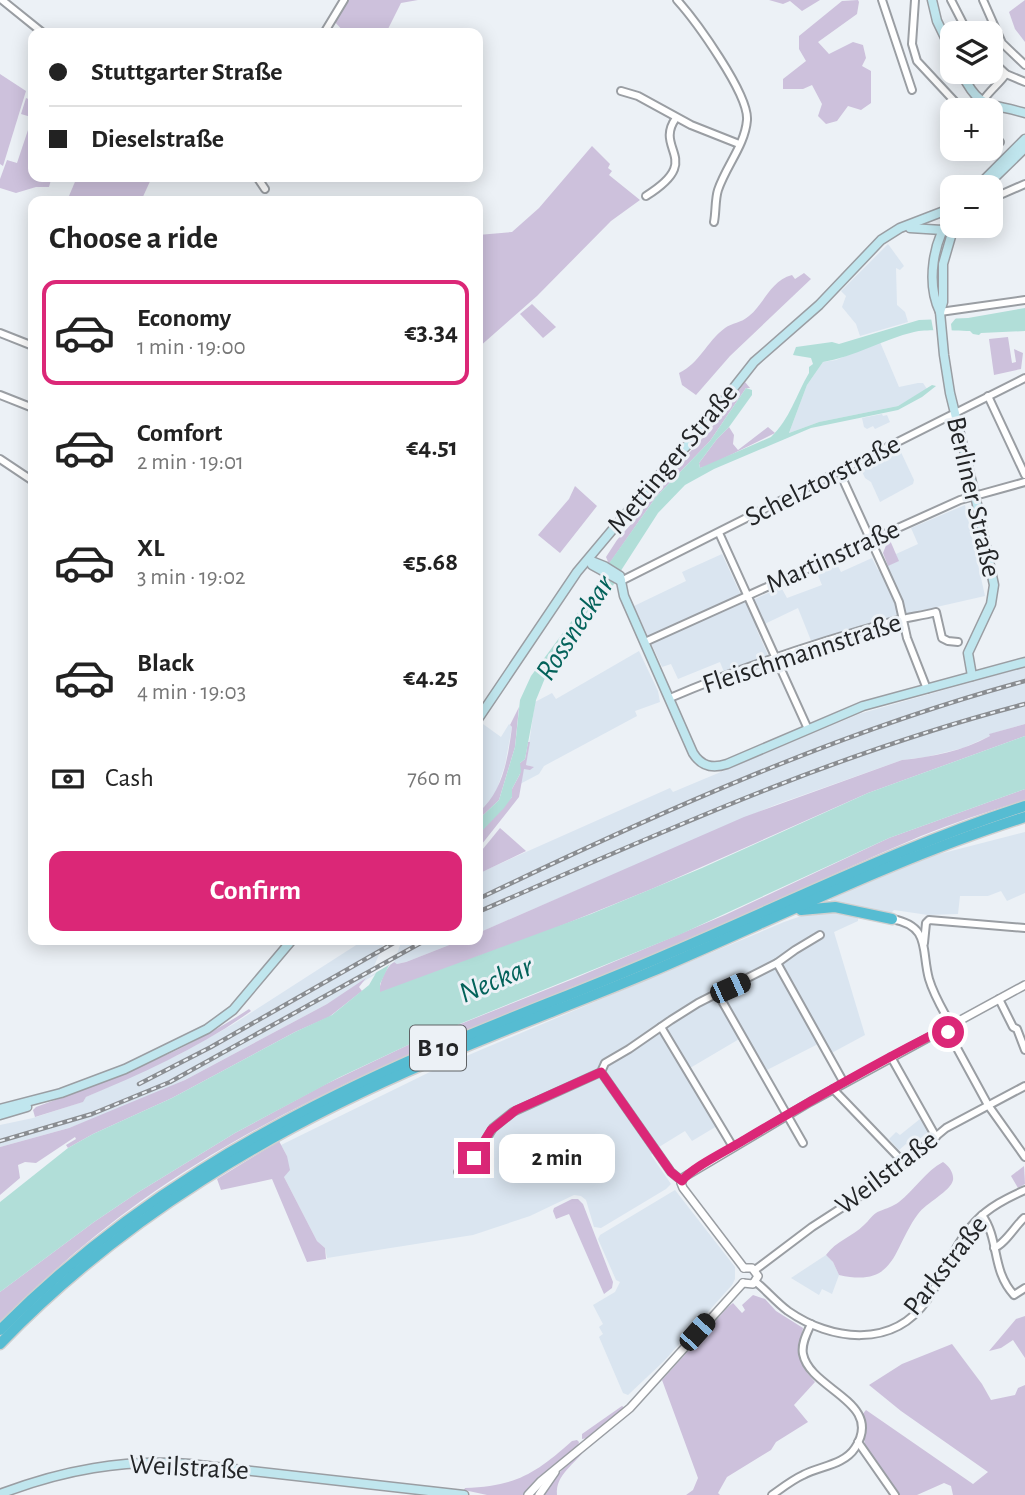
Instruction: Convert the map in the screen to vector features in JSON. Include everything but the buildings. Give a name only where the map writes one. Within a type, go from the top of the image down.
[{"type":"highway","name":"B 10","points":[[0,1330],[63,1269],[129,1217],[194,1173],[293,1117],[457,1040],[670,954],[909,847],[1025,805]]},
{"type":"highway","name":"B 10","points":[[0,1344],[55,1289],[133,1226],[210,1174],[286,1131],[429,1062],[645,974],[894,864],[990,828],[1025,818]]},
{"type":"highway","points":[[780,915],[830,906],[892,919]]},
{"type":"main road","points":[[932,0],[940,27]]},
{"type":"main road","points":[[967,84],[978,98]]},
{"type":"main road","points":[[1003,109],[1025,113]]},
{"type":"main road","points":[[989,175],[1025,139]]},
{"type":"main road","points":[[997,175],[1025,148]]},
{"type":"main road","name":"Mettinger Straße","points":[[483,712],[571,581],[650,485],[695,437],[754,362],[819,305],[876,244],[900,229],[940,213]]},
{"type":"main road","points":[[927,219],[940,222]]},
{"type":"main road","points":[[919,227],[930,234],[936,248]]},
{"type":"main road","name":"Mettinger Straße","points":[[900,229],[940,228]]},
{"type":"main road","name":"Berliner Straße","points":[[943,238],[936,248],[935,303],[940,315],[946,374],[975,495],[994,591],[991,604],[968,653],[972,676]]},
{"type":"main road","name":"Berliner Straße","points":[[940,315],[947,238]]},
{"type":"main road","points":[[601,544],[602,569]]},
{"type":"main road","points":[[589,560],[619,579],[624,596],[695,756],[702,763],[713,767],[722,766],[875,702],[1025,662]]},
{"type":"main road","points":[[0,1115],[137,1065],[216,1024],[233,1010],[288,945]]},
{"type":"main road","points":[[0,1109],[61,1093]]},
{"type":"main road","name":"Weilstraße","points":[[0,1494],[81,1469],[145,1462],[190,1464],[464,1495]]},
{"type":"street","points":[[2,0],[37,28]]},
{"type":"street","points":[[327,28],[344,0]]},
{"type":"street","points":[[677,0],[696,24],[743,100],[747,121],[718,191],[714,222]]},
{"type":"street","points":[[882,0],[912,90]]},
{"type":"street","points":[[915,0],[912,44],[917,61],[951,98]]},
{"type":"street","points":[[951,0],[962,21]]},
{"type":"street","points":[[983,0],[1002,43],[1025,65]]},
{"type":"street","points":[[1003,71],[1025,82]]},
{"type":"street","points":[[983,98],[1006,74]]},
{"type":"street","points":[[621,91],[643,98],[676,118],[739,144]]},
{"type":"street","points":[[646,196],[660,187],[674,172],[676,158],[669,133],[676,118]]},
{"type":"street","points":[[1003,194],[1025,184]]},
{"type":"street","points":[[940,315],[1025,300]]},
{"type":"street","points":[[0,333],[28,344]]},
{"type":"street","name":"Schelztorstraße","points":[[619,579],[719,533],[1025,378]]},
{"type":"street","points":[[0,395],[28,406]]},
{"type":"street","points":[[988,396],[1025,475]]},
{"type":"street","points":[[0,459],[28,478]]},
{"type":"street","points":[[839,472],[900,602],[907,638],[927,689]]},
{"type":"street","name":"Martinstraße","points":[[645,642],[871,539],[975,495],[1025,482]]},
{"type":"street","points":[[719,533],[807,729]]},
{"type":"street","name":"Fleischmannstraße","points":[[670,698],[776,658],[904,619],[936,612],[942,638],[958,642]]},
{"type":"street","points":[[892,919],[906,922],[915,928],[924,943]]},
{"type":"street","points":[[1025,928],[929,920],[926,923],[924,943],[930,983],[948,1026],[988,1105],[1025,1157]]},
{"type":"street","points":[[457,1172],[474,1158],[491,1130],[513,1112],[601,1072],[605,1063],[695,1005],[777,963],[820,934]]},
{"type":"street","points":[[777,963],[844,1083]]},
{"type":"street","points":[[682,1181],[733,1147],[833,1088],[1025,985]]},
{"type":"street","points":[[718,994],[803,1143]]},
{"type":"street","points":[[999,999],[1013,1027],[1017,1029],[1025,1050]]},
{"type":"street","points":[[661,1027],[733,1147]]},
{"type":"street","points":[[891,1057],[936,1137]]},
{"type":"street","points":[[601,1072],[671,1172],[682,1181],[683,1188],[744,1268]]},
{"type":"street","name":"Weilstraße","points":[[755,1270],[803,1234],[866,1193],[949,1126],[1025,1086]]},
{"type":"street","points":[[833,1088],[905,1164]]},
{"type":"street","name":"Parkstraße","points":[[756,1282],[783,1307],[811,1324],[851,1336],[876,1334],[900,1325],[923,1305],[968,1231],[982,1215],[1025,1190]]},
{"type":"street","points":[[982,1215],[991,1229],[998,1265],[1014,1294],[1025,1288]]},
{"type":"street","points":[[994,1248],[1000,1245],[1024,1218]]},
{"type":"street","points":[[744,1268],[755,1270],[758,1276],[756,1282],[750,1285],[743,1283],[739,1275],[744,1268]]},
{"type":"street","points":[[528,1495],[635,1402],[743,1283]]},
{"type":"street","points":[[772,1495],[800,1476],[845,1459],[858,1442],[861,1425],[854,1407],[821,1381],[804,1358],[803,1345],[811,1324]]},
{"type":"street","points":[[858,1442],[895,1495]]},
{"type":"street","points":[[540,1495],[557,1468]]},
{"type":"shaded area","points":[[346,0],[418,0],[401,3],[388,28],[340,28],[334,21]]},
{"type":"shaded area","points":[[769,0],[820,0],[802,11],[790,1],[783,4]]},
{"type":"shaded area","points":[[858,0],[857,14],[818,42],[829,54],[853,42],[863,45],[866,58],[862,66],[871,71],[871,103],[861,110],[848,106],[837,121],[826,124],[818,116],[822,104],[812,85],[803,89],[783,89],[783,79],[806,61],[799,49],[799,36],[842,1]]},
{"type":"shaded area","points":[[1025,0],[1025,42],[1015,29],[1009,12]]},
{"type":"shaded area","points":[[0,74],[26,91],[3,166],[0,164]]},
{"type":"shaded area","points":[[26,98],[28,116],[21,114]]},
{"type":"shaded area","points":[[28,130],[28,182],[50,182],[49,187],[36,187],[16,193],[0,188],[0,179],[7,160],[17,163]]},
{"type":"shaded area","points":[[592,146],[610,164],[608,168],[612,171],[609,175],[640,200],[611,221],[537,296],[483,344],[483,235],[512,232],[539,208]]},
{"type":"shaded area","points":[[75,182],[150,182],[143,196],[69,196]]},
{"type":"shaded area","points":[[888,244],[904,266],[900,270],[896,268],[897,305],[905,312],[908,322],[860,336],[856,324],[842,307],[846,296],[841,291]]},
{"type":"shaded area","points":[[804,273],[811,279],[730,356],[696,395],[682,385],[679,373],[692,364],[718,334],[755,311],[778,282],[792,275],[795,279]]},
{"type":"shaded area","points":[[532,304],[556,327],[543,338],[520,314]]},
{"type":"shaded area","points":[[1008,337],[1012,363],[1016,362],[1014,349],[1023,353],[1021,369],[994,375],[989,339]]},
{"type":"shaded area","points":[[880,342],[899,387],[923,383],[927,389],[898,406],[819,422],[789,433],[807,385],[823,362],[836,360]]},
{"type":"shaded area","points":[[745,382],[750,388],[746,388],[710,441],[656,497],[609,564],[606,557],[617,540],[641,513],[650,496],[709,431]]},
{"type":"shaded area","points":[[887,415],[890,422],[875,429],[873,426],[867,429],[864,427],[862,418]]},
{"type":"shaded area","points":[[729,427],[734,435],[733,444],[738,450],[768,427],[775,433],[700,468],[699,463]]},
{"type":"shaded area","points":[[899,448],[914,480],[913,484],[880,502],[871,482],[865,478],[860,467]]},
{"type":"shaded area","points":[[575,486],[597,506],[560,553],[538,535],[569,499]]},
{"type":"shaded area","points":[[965,505],[985,596],[897,616],[812,643],[798,608],[756,628],[767,657],[724,672],[720,662],[678,679],[671,664],[662,667],[634,606],[686,581],[682,572],[722,554],[740,593],[755,599],[781,587],[787,598],[822,585],[816,571],[836,562],[841,572],[872,558],[878,570],[898,561],[896,554],[918,544],[911,528]]},
{"type":"shaded area","points":[[889,538],[899,561],[888,566],[883,553]]},
{"type":"shaded area","points":[[813,649],[815,656],[785,666],[782,658]]},
{"type":"shaded area","points":[[639,651],[658,691],[660,702],[635,711],[637,716],[544,766],[539,774],[520,784],[524,768],[533,767],[526,765],[535,702],[552,693],[556,699]]},
{"type":"shaded area","points":[[1025,667],[1025,724],[990,734],[963,748],[902,760],[775,805],[483,931],[483,871],[670,788],[673,792],[859,714]]},
{"type":"shaded area","points":[[519,707],[515,747],[499,800],[483,815],[483,808],[494,794],[503,773],[512,727],[510,725]]},
{"type":"shaded area","points":[[483,724],[501,737],[509,724],[512,727],[505,765],[494,798],[483,808]]},
{"type":"shaded area","points":[[1025,724],[1025,736],[868,793],[654,888],[548,931],[379,992],[384,975],[394,962],[406,962],[449,945],[483,945],[483,931],[744,817],[902,760],[958,749],[990,736],[989,734]]},
{"type":"shaded area","points":[[530,742],[526,765],[534,767],[530,770],[524,769],[519,797],[483,843],[483,829],[512,797],[512,789],[520,774],[520,763],[525,759]]},
{"type":"shaded area","points":[[1025,789],[1025,800],[921,836],[676,945],[401,1058],[267,1123],[203,1160],[122,1215],[68,1259],[0,1322],[0,1292],[94,1222],[235,1133],[322,1086],[408,1045],[725,915],[889,838]]},
{"type":"shaded area","points":[[500,828],[526,851],[483,872],[483,849]]},
{"type":"shaded area","points":[[1025,832],[1025,893],[1007,901],[1001,891],[988,896],[960,896],[958,914],[928,915],[894,910],[889,915],[831,902],[830,898],[920,859]]},
{"type":"shaded area","points":[[813,912],[858,917],[858,921],[834,932],[865,1035],[826,1056],[818,1044],[767,1070],[746,1035],[685,1071],[717,1126],[692,1141],[685,1131],[651,1155],[671,1184],[666,1189],[601,1228],[594,1227],[586,1200],[574,1195],[530,1216],[473,1235],[327,1258],[325,1248],[317,1241],[284,1177],[287,1156],[281,1145],[438,1068]]},
{"type":"shaded area","points":[[356,945],[449,945],[406,962],[394,963],[327,1004],[185,1080],[69,1128],[0,1147],[0,1125],[33,1118],[82,1102],[86,1097],[178,1055],[232,1025]]},
{"type":"shaded area","points":[[366,978],[359,987],[362,991],[329,1017],[68,1148],[66,1145],[76,1139],[75,1137],[36,1163],[25,1162],[18,1165],[20,1178],[0,1195],[0,1147],[69,1128],[185,1080],[327,1004]]},
{"type":"shaded area","points":[[249,1009],[251,1011],[232,1024],[171,1058],[86,1097],[83,1102],[35,1117],[33,1110],[36,1107],[119,1076],[172,1052]]},
{"type":"shaded area","points":[[920,1119],[928,1132],[910,1147],[906,1144],[899,1150],[889,1139],[896,1132],[900,1135]]},
{"type":"shaded area","points":[[279,1141],[287,1156],[290,1170],[284,1177],[317,1241],[325,1248],[326,1259],[307,1262],[272,1179],[221,1190],[217,1179]]},
{"type":"shaded area","points":[[943,1162],[952,1172],[951,1184],[918,1214],[883,1271],[858,1278],[839,1275],[826,1255],[830,1250],[859,1229],[875,1213],[899,1202],[931,1170]]},
{"type":"shaded area","points":[[1024,1166],[1025,1184],[1018,1188],[1011,1176]]},
{"type":"shaded area","points":[[675,1190],[735,1267],[735,1279],[664,1361],[628,1395],[623,1393],[599,1337],[603,1334],[599,1327],[603,1324],[593,1305],[615,1292],[620,1282],[616,1280],[598,1239],[600,1235]]},
{"type":"shaded area","points":[[572,1199],[578,1199],[583,1204],[613,1282],[612,1288],[604,1294],[569,1214],[556,1219],[553,1211]]},
{"type":"shaded area","points":[[826,1255],[839,1275],[832,1294],[822,1289],[819,1295],[791,1278]]},
{"type":"shaded area","points":[[753,1295],[765,1299],[776,1311],[803,1328],[801,1362],[815,1382],[794,1405],[808,1422],[776,1442],[771,1450],[727,1477],[718,1493],[720,1495],[686,1495],[693,1490],[698,1478],[662,1380],[728,1307],[733,1303],[742,1313],[745,1310],[742,1305]]},
{"type":"shaded area","points":[[1025,1316],[1025,1358],[1013,1340],[1001,1348],[989,1351],[1016,1319]]},
{"type":"shaded area","points":[[952,1344],[991,1400],[1015,1395],[1018,1388],[1025,1385],[1025,1495],[953,1495],[951,1486],[944,1483],[917,1495],[897,1495],[865,1447],[862,1415],[866,1410],[973,1484],[988,1472],[901,1411],[869,1385],[902,1364]]},
{"type":"shaded area","points":[[622,1406],[625,1408],[588,1438],[582,1439],[582,1434]]},
{"type":"shaded area","points":[[577,1440],[578,1446],[524,1495],[487,1495],[464,1490],[512,1481],[524,1476]]},
{"type":"shaded area","points":[[585,1449],[559,1481],[557,1495],[542,1495],[560,1472]]},
{"type":"water","name":"Rossneckar","points":[[1025,308],[1025,331],[979,335],[970,331],[920,331],[823,362],[807,385],[789,433],[819,422],[898,406],[932,385],[936,386],[898,410],[811,428],[714,469],[685,485],[658,513],[609,593],[545,678],[536,700],[525,759],[520,763],[521,772],[512,789],[512,797],[483,830],[483,815],[499,800],[515,747],[520,700],[531,676],[588,599],[610,562],[656,497],[710,441],[746,388],[752,390],[752,395],[699,463],[700,468],[771,437],[778,430],[809,373],[809,367],[813,364],[811,358],[793,355],[796,347],[832,342],[839,344],[919,320],[968,318]]},
{"type":"water","name":"Neckar","points":[[1025,736],[1025,789],[889,838],[681,934],[408,1045],[338,1078],[235,1133],[137,1193],[0,1292],[0,1202],[68,1148],[172,1098],[332,1015],[369,985],[387,945],[389,965],[380,984],[380,992],[591,914],[702,868],[868,793]]},
{"type":"pier","points":[[931,318],[956,318],[951,324],[952,333],[934,334]]},
{"type":"pier","points":[[383,945],[400,945],[394,962],[370,976]]},
{"type":"waterway","points":[[884,1484],[891,1495]]},
{"type":"railway","points":[[483,897],[678,807],[815,750],[1025,681]]},
{"type":"railway","points":[[483,910],[747,797],[885,746],[1025,704]]},
{"type":"railway","points":[[139,1084],[211,1047],[390,945]]},
{"type":"railway","points":[[0,1141],[92,1114],[170,1082],[417,945]]},
{"type":"route","points":[[474,1158],[491,1130],[516,1110],[601,1072],[673,1175],[682,1181],[716,1157],[844,1083],[946,1028],[948,1032]]}]
